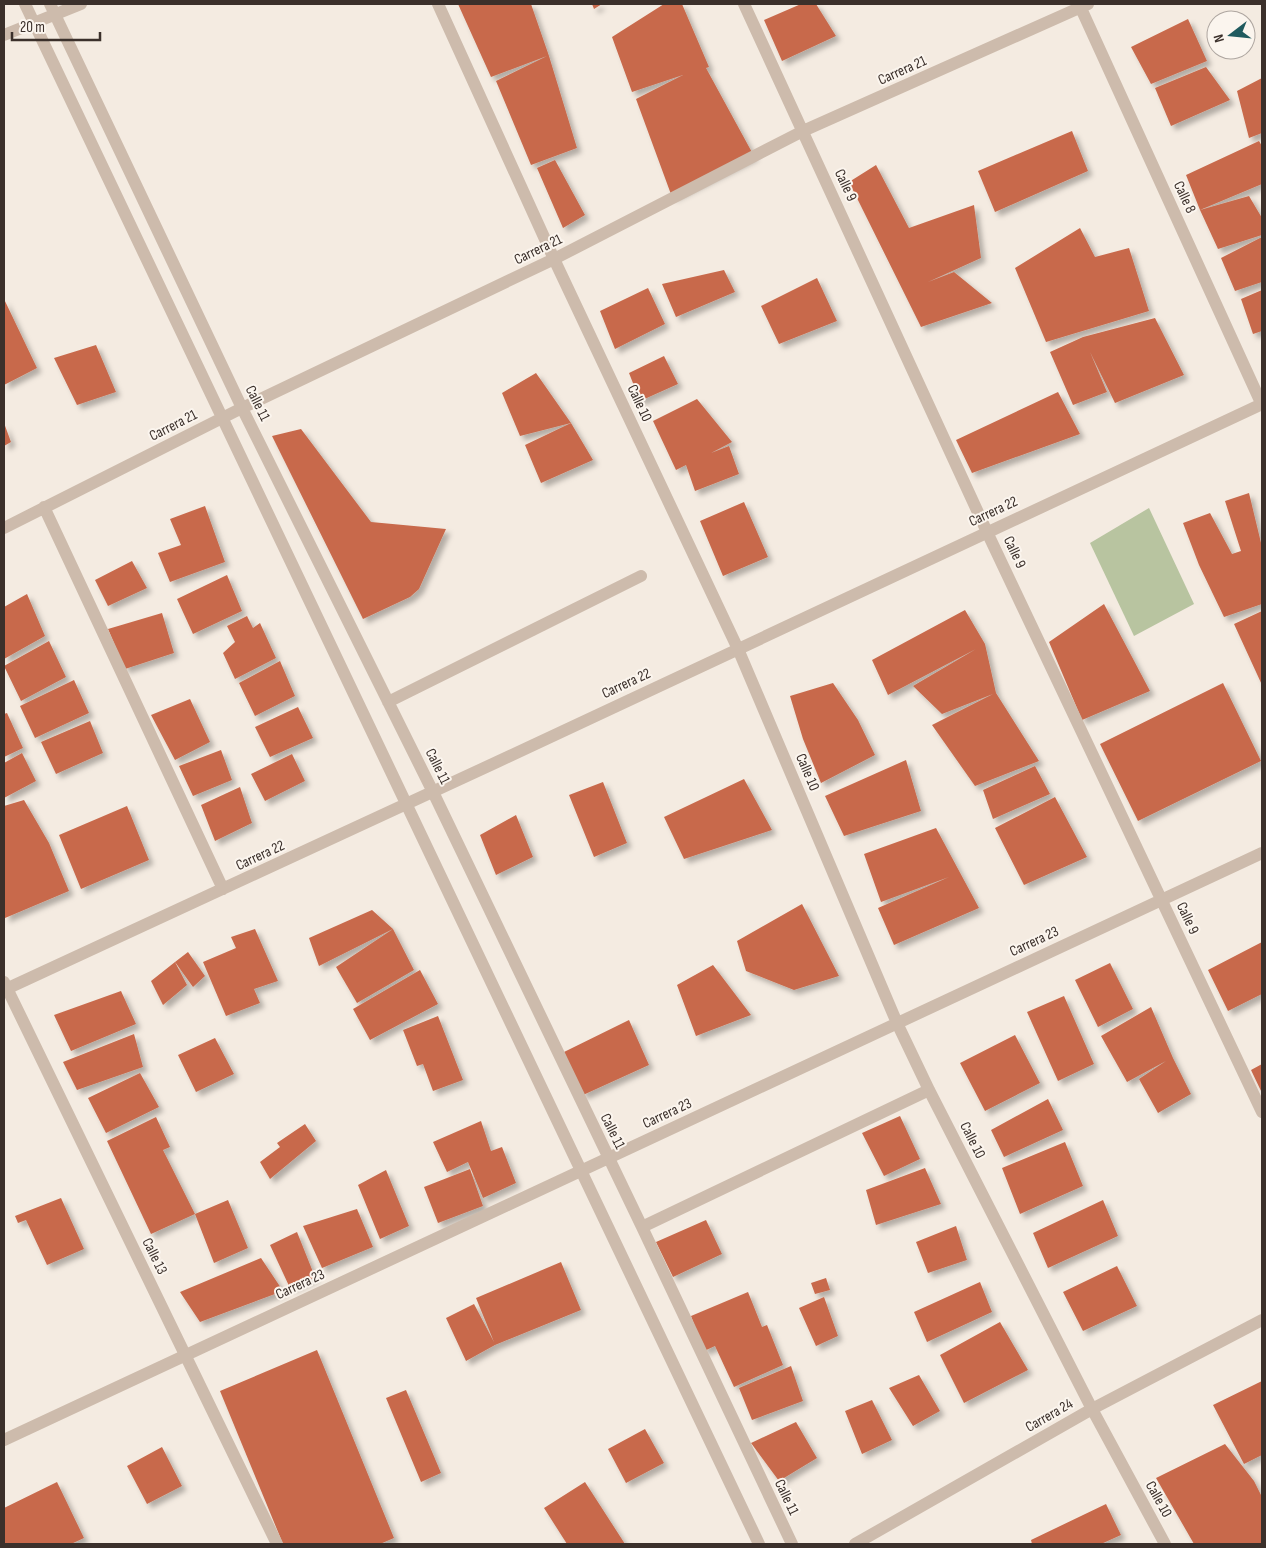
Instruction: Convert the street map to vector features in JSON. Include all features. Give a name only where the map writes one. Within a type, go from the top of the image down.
[{"type":"street","points":[[25,4],[759,1544]]},
{"type":"street","points":[[4,35],[33,22],[52,9],[81,4]]},
{"type":"street","name":"Calle 10","points":[[438,4],[554,259],[738,649],[897,1023],[929,1090],[1092,1409],[1165,1544]]},
{"type":"street","name":"Calle 9","points":[[744,4],[987,532],[1262,1112]]},
{"type":"street","name":"Carrera 21","points":[[4,528],[242,408],[554,259],[803,132],[1082,5]]},
{"type":"street","name":"Calle 8","points":[[1082,5],[1262,405]]},
{"type":"street","name":"Calle 11","points":[[52,9],[242,408],[433,792],[642,1226],[792,1544]]},
{"type":"street","name":"Carrera 22","points":[[5,987],[407,805],[1262,405]]},
{"type":"street","points":[[44,507],[223,889]]},
{"type":"street","points":[[388,702],[641,576]]},
{"type":"street","name":"Carrera 23","points":[[4,1440],[1262,853]]},
{"type":"street","name":"Calle 13","points":[[5,987],[277,1544]]},
{"type":"street","points":[[642,1226],[929,1090]]},
{"type":"street","name":"Carrera 24","points":[[855,1544],[1092,1409],[1262,1320]]},
{"type":"green space","points":[[1149,508],[1194,604],[1134,636],[1090,543]]},
{"type":"building","points":[[458,4],[531,4],[577,148],[531,165],[496,81],[547,56],[491,77]]},
{"type":"building","points":[[592,4],[602,4],[594,9]]},
{"type":"building","points":[[664,4],[682,4],[709,67],[706,68],[754,156],[672,197],[636,99],[683,75],[632,92],[612,37]]},
{"type":"building","points":[[801,4],[816,4],[836,36],[782,61],[764,20]]},
{"type":"building","points":[[1188,19],[1207,61],[1151,84],[1131,47]]},
{"type":"building","points":[[1206,67],[1230,100],[1171,126],[1155,88]]},
{"type":"building","points":[[1262,78],[1262,133],[1249,138],[1237,91]]},
{"type":"building","points":[[1072,131],[1088,171],[995,212],[978,171]]},
{"type":"building","points":[[1259,141],[1262,146],[1262,184],[1200,210],[1186,175]]},
{"type":"building","points":[[555,160],[585,215],[563,228],[537,168]]},
{"type":"building","points":[[876,165],[909,228],[974,205],[981,258],[928,282],[954,272],[992,303],[921,327],[849,182]]},
{"type":"building","points":[[1249,196],[1262,218],[1262,235],[1218,249],[1200,210]]},
{"type":"building","points":[[1080,228],[1095,257],[1129,248],[1149,311],[1046,342],[1015,268]]},
{"type":"building","points":[[1262,237],[1262,282],[1235,291],[1221,258]]},
{"type":"building","points":[[724,270],[735,292],[676,317],[662,284]]},
{"type":"building","points":[[817,278],[837,321],[779,344],[761,306]]},
{"type":"building","points":[[648,288],[665,324],[615,349],[600,311]]},
{"type":"building","points":[[1262,290],[1262,331],[1253,334],[1241,299]]},
{"type":"building","points":[[4,299],[37,368],[4,385]]},
{"type":"building","points":[[1155,318],[1184,375],[1115,403],[1090,352],[1107,392],[1073,405],[1050,352],[1083,337]]},
{"type":"building","points":[[96,345],[116,392],[77,405],[54,358]]},
{"type":"building","points":[[664,356],[678,384],[640,401],[629,373]]},
{"type":"building","points":[[536,373],[571,423],[520,436],[502,393]]},
{"type":"building","points":[[1058,392],[1080,434],[972,473],[956,440]]},
{"type":"building","points":[[697,399],[732,442],[711,453],[729,446],[739,474],[695,491],[686,465],[676,470],[653,421]]},
{"type":"building","points":[[4,423],[11,442],[4,446]]},
{"type":"building","points":[[571,423],[593,460],[541,483],[525,445]]},
{"type":"building","points":[[301,429],[371,522],[446,529],[419,589],[410,597],[363,619],[272,436]]},
{"type":"building","points":[[1249,493],[1262,547],[1262,604],[1224,617],[1199,565],[1183,523],[1210,513],[1232,554],[1241,551],[1225,501]]},
{"type":"building","points":[[744,502],[768,557],[723,576],[700,521]]},
{"type":"building","points":[[205,506],[225,562],[170,582],[158,553],[181,545],[170,519]]},
{"type":"building","points":[[132,561],[147,588],[108,606],[95,580]]},
{"type":"building","points":[[227,575],[242,611],[193,634],[177,599]]},
{"type":"building","points":[[27,594],[45,636],[4,659],[4,607]]},
{"type":"building","points":[[1104,604],[1150,691],[1082,720],[1049,642]]},
{"type":"building","points":[[965,610],[985,644],[996,693],[1039,761],[975,786],[932,725],[993,694],[942,714],[913,686],[976,649],[888,695],[872,660]]},
{"type":"building","points":[[1262,611],[1262,685],[1234,624]]},
{"type":"building","points":[[162,613],[174,653],[125,669],[108,629]]},
{"type":"building","points":[[247,616],[253,628],[260,623],[276,658],[235,679],[223,653],[235,642],[227,626]]},
{"type":"building","points":[[49,641],[66,677],[21,701],[4,666]]},
{"type":"building","points":[[280,661],[295,696],[255,716],[239,683]]},
{"type":"building","points":[[74,680],[89,713],[35,738],[20,706]]},
{"type":"building","points":[[833,683],[858,720],[875,755],[821,783],[803,739],[790,696]]},
{"type":"building","points":[[1223,683],[1261,761],[1138,821],[1100,744]]},
{"type":"building","points":[[190,699],[210,742],[175,760],[151,715]]},
{"type":"building","points":[[298,707],[313,738],[270,757],[255,727]]},
{"type":"building","points":[[7,713],[23,748],[4,757],[4,714]]},
{"type":"building","points":[[90,721],[103,753],[56,774],[41,742]]},
{"type":"building","points":[[221,750],[232,780],[193,796],[179,766]]},
{"type":"building","points":[[22,753],[36,781],[4,798],[4,763]]},
{"type":"building","points":[[292,754],[305,781],[265,801],[251,774]]},
{"type":"building","points":[[906,760],[921,811],[844,836],[825,796]]},
{"type":"building","points":[[1035,766],[1050,794],[993,819],[983,790]]},
{"type":"building","points":[[744,779],[772,830],[684,859],[664,817]]},
{"type":"building","points":[[603,782],[627,843],[594,857],[569,795]]},
{"type":"building","points":[[240,787],[252,823],[215,841],[201,805]]},
{"type":"building","points":[[1055,797],[1087,857],[1024,885],[995,828]]},
{"type":"building","points":[[24,800],[49,843],[69,891],[5,918],[4,806]]},
{"type":"building","points":[[127,806],[149,860],[81,889],[59,835]]},
{"type":"building","points":[[516,815],[533,857],[496,875],[480,835]]},
{"type":"building","points":[[936,828],[979,908],[894,945],[878,908],[949,877],[881,902],[864,854]]},
{"type":"building","points":[[802,904],[839,976],[794,990],[746,971],[737,941]]},
{"type":"building","points":[[372,910],[393,929],[319,966],[309,938]]},
{"type":"building","points":[[255,929],[278,981],[254,989],[260,1003],[226,1016],[203,962],[236,948],[231,937]]},
{"type":"building","points":[[393,929],[414,970],[357,1003],[336,967]]},
{"type":"building","points":[[1262,942],[1262,994],[1228,1011],[1208,970]]},
{"type":"building","points":[[188,952],[205,976],[193,987],[175,962]]},
{"type":"building","points":[[175,962],[187,985],[163,1005],[151,981]]},
{"type":"building","points":[[1110,963],[1133,1009],[1098,1027],[1075,980]]},
{"type":"building","points":[[713,965],[751,1015],[696,1036],[677,985]]},
{"type":"building","points":[[420,970],[438,1004],[370,1040],[353,1009]]},
{"type":"building","points":[[121,991],[136,1024],[71,1051],[54,1015]]},
{"type":"building","points":[[1064,996],[1094,1064],[1058,1081],[1027,1012]]},
{"type":"building","points":[[1151,1007],[1191,1094],[1158,1113],[1139,1079],[1166,1061],[1127,1082],[1101,1036]]},
{"type":"building","points":[[438,1016],[463,1080],[433,1091],[423,1064],[417,1066],[403,1030]]},
{"type":"building","points":[[629,1020],[649,1065],[583,1095],[564,1052]]},
{"type":"building","points":[[134,1034],[143,1067],[77,1090],[63,1062]]},
{"type":"building","points":[[1015,1035],[1040,1083],[985,1111],[960,1063]]},
{"type":"building","points":[[215,1038],[234,1074],[196,1092],[178,1055]]},
{"type":"building","points":[[1262,1064],[1262,1093],[1251,1070]]},
{"type":"building","points":[[140,1073],[159,1107],[106,1133],[88,1098]]},
{"type":"building","points":[[1048,1099],[1063,1130],[1004,1157],[991,1130]]},
{"type":"building","points":[[900,1116],[920,1159],[884,1176],[862,1133]]},
{"type":"building","points":[[156,1117],[170,1147],[163,1150],[195,1214],[151,1234],[107,1141]]},
{"type":"building","points":[[481,1121],[491,1151],[502,1147],[516,1183],[483,1198],[468,1162],[447,1172],[433,1142]]},
{"type":"building","points":[[305,1124],[316,1141],[270,1179],[260,1162],[280,1147],[277,1143]]},
{"type":"building","points":[[1065,1142],[1083,1186],[1020,1214],[1002,1168]]},
{"type":"building","points":[[925,1168],[941,1204],[876,1225],[866,1190]]},
{"type":"building","points":[[470,1169],[483,1206],[438,1223],[424,1187]]},
{"type":"building","points":[[386,1170],[409,1226],[380,1239],[358,1185]]},
{"type":"building","points":[[61,1198],[84,1249],[47,1265],[26,1220],[18,1223],[15,1216]]},
{"type":"building","points":[[228,1200],[248,1248],[214,1263],[195,1214]]},
{"type":"building","points":[[1103,1200],[1118,1236],[1048,1268],[1033,1233]]},
{"type":"building","points":[[357,1209],[373,1247],[322,1268],[303,1226]]},
{"type":"building","points":[[706,1220],[722,1254],[673,1277],[656,1242]]},
{"type":"building","points":[[956,1226],[967,1260],[928,1273],[916,1242]]},
{"type":"building","points":[[297,1232],[315,1277],[290,1288],[270,1245]]},
{"type":"building","points":[[261,1258],[283,1291],[200,1322],[180,1292]]},
{"type":"building","points":[[561,1262],[581,1310],[495,1345],[466,1361],[446,1318],[474,1304],[494,1342],[476,1298]]},
{"type":"building","points":[[1117,1266],[1137,1306],[1083,1331],[1063,1292]]},
{"type":"building","points":[[826,1278],[830,1290],[815,1294],[811,1283]]},
{"type":"building","points":[[980,1282],[992,1312],[927,1342],[914,1312]]},
{"type":"building","points":[[748,1292],[762,1327],[767,1325],[783,1365],[734,1387],[715,1346],[704,1351],[691,1316]]},
{"type":"building","points":[[824,1297],[838,1336],[816,1346],[799,1308]]},
{"type":"building","points":[[1000,1322],[1028,1370],[964,1403],[940,1355]]},
{"type":"building","points":[[317,1350],[394,1538],[380,1544],[283,1544],[220,1391]]},
{"type":"building","points":[[791,1366],[803,1401],[752,1420],[739,1388]]},
{"type":"building","points":[[919,1375],[940,1411],[913,1426],[889,1388]]},
{"type":"building","points":[[1262,1381],[1262,1455],[1244,1464],[1213,1405]]},
{"type":"building","points":[[406,1390],[441,1473],[421,1482],[386,1398]]},
{"type":"building","points":[[872,1400],[892,1440],[862,1454],[845,1411]]},
{"type":"building","points":[[796,1422],[817,1458],[779,1481],[751,1443]]},
{"type":"building","points":[[645,1429],[664,1463],[626,1483],[608,1449]]},
{"type":"building","points":[[1225,1444],[1254,1481],[1262,1497],[1262,1544],[1194,1544],[1156,1478]]},
{"type":"building","points":[[162,1447],[182,1486],[147,1504],[127,1466]]},
{"type":"building","points":[[57,1482],[84,1538],[71,1544],[4,1544],[4,1508]]},
{"type":"building","points":[[585,1482],[625,1544],[567,1544],[544,1508]]},
{"type":"building","points":[[1106,1504],[1121,1535],[1101,1544],[1032,1544],[1031,1540]]}]
